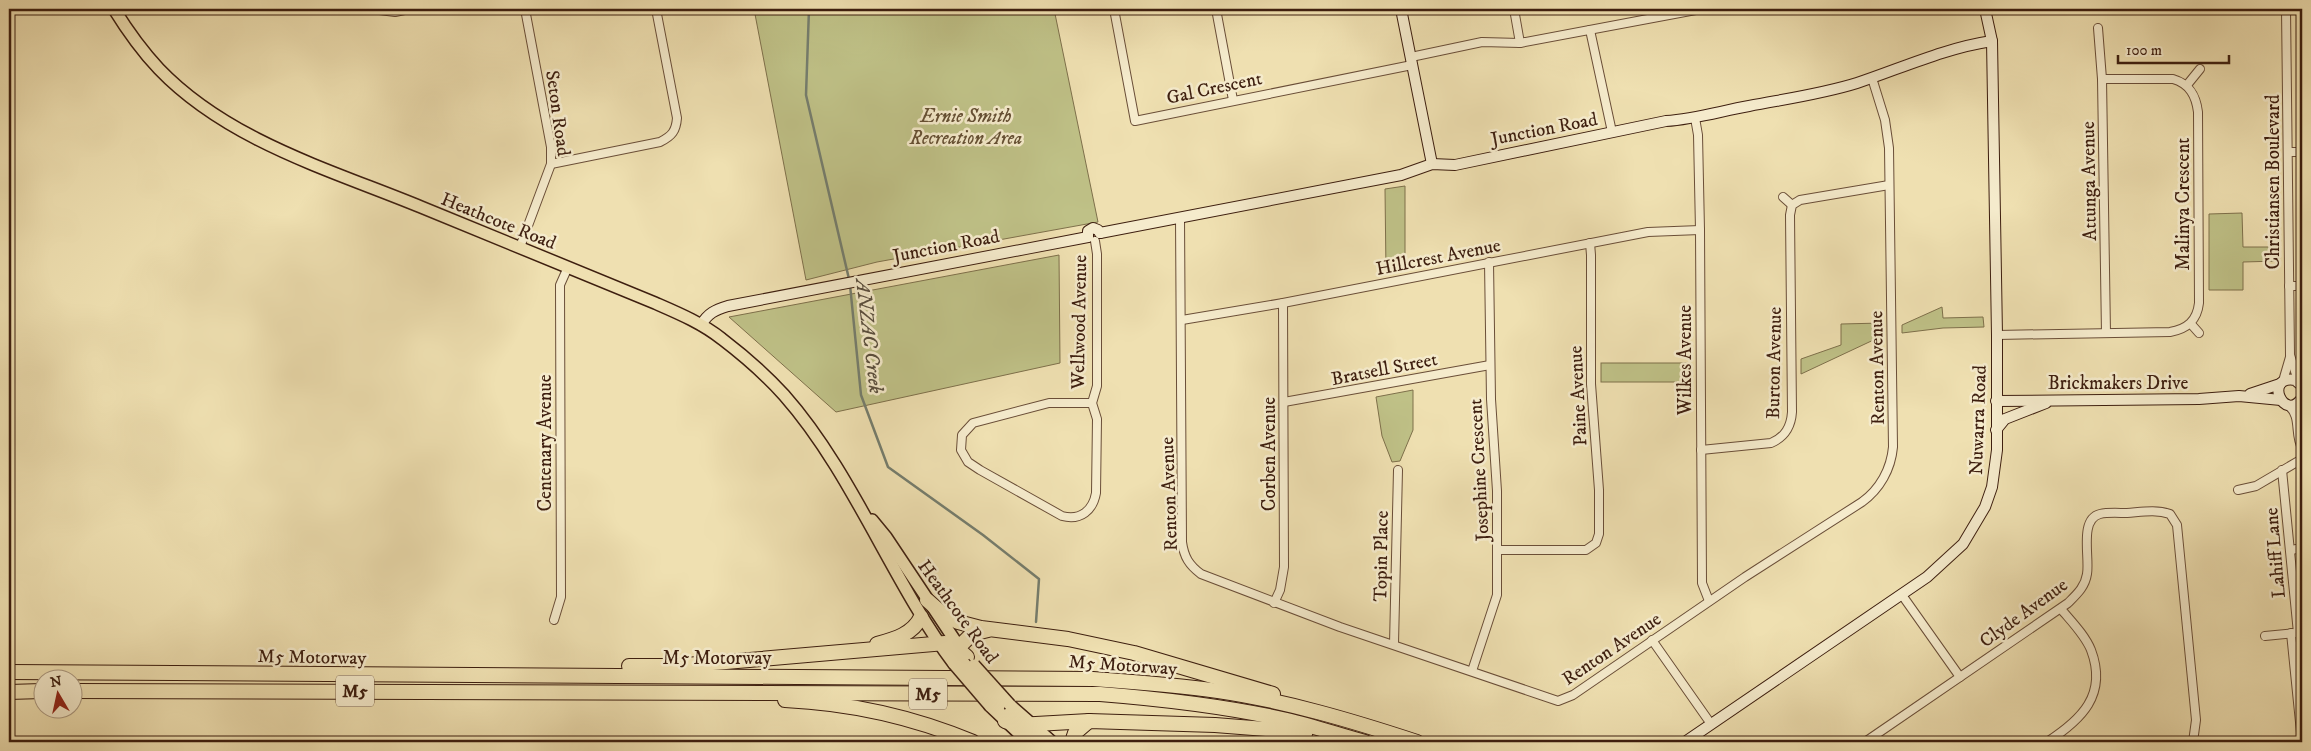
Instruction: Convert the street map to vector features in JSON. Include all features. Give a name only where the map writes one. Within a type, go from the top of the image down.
[{"type":"highway","points":[[927,600],[944,615],[958,622],[993,630],[1068,639],[1134,653],[1231,680],[1378,729]]},
{"type":"highway","points":[[852,650],[886,641],[910,631],[915,628],[921,616]]},
{"type":"highway","points":[[962,658],[972,634],[993,630]]},
{"type":"highway","points":[[306,675],[370,668],[671,666],[938,643],[950,644],[999,706],[1025,725],[1038,742]]},
{"type":"highway","name":"M5 Motorway","points":[[9,672],[1093,679],[1150,683],[1220,692],[1281,704],[1378,729],[1417,742]]},
{"type":"highway","points":[[9,691],[32,691]]},
{"type":"highway","name":"M5 Motorway","points":[[82,691],[629,691],[1100,694],[1168,699],[1226,708],[1288,720],[1365,742]]},
{"type":"highway","points":[[629,691],[790,700],[842,706],[915,721],[972,742]]},
{"type":"highway","points":[[1005,721],[1025,725],[1089,721],[1252,727],[1290,731],[1338,742]]},
{"type":"highway","points":[[1072,742],[1075,734],[1089,721]]},
{"type":"main road","name":"Heathcote Road","points":[[114,9],[130,34],[159,69],[207,110],[234,128],[329,170],[664,307],[701,325],[729,344],[783,395],[814,434],[850,491],[938,643]]},
{"type":"main road","name":"Heathcote Road","points":[[850,491],[886,537],[962,658]]},
{"type":"main road","points":[[999,706],[1005,721],[1028,742]]},
{"type":"main road","points":[[1025,725],[1052,742]]},
{"type":"street","points":[[372,9],[395,12],[409,9]]},
{"type":"street","name":"Seton Road","points":[[520,247],[551,164],[551,146],[525,9]]},
{"type":"street","points":[[551,164],[660,142],[671,137],[676,127],[677,118],[656,9]]},
{"type":"street","name":"Gal Crescent","points":[[1114,9],[1135,121],[1411,61],[1482,42],[1520,43],[1700,9]]},
{"type":"street","points":[[1216,9],[1233,100]]},
{"type":"street","points":[[1401,9],[1432,164]]},
{"type":"street","points":[[1514,9],[1520,43]]},
{"type":"street","name":"Nuwarra Road","points":[[1685,742],[1902,595],[1950,558],[1963,544],[1985,507],[1992,487],[1996,450],[1997,335],[1992,41],[1985,9]]},
{"type":"street","name":"Christiansen Boulevard","points":[[2282,383],[2290,355],[2286,9]]},
{"type":"street","name":"Attunga Avenue","points":[[2098,28],[2102,79],[2106,333]]},
{"type":"street","points":[[1590,30],[1612,132]]},
{"type":"street","name":"Junction Road","points":[[701,325],[706,316],[714,310],[838,284],[1094,237],[1180,217],[1401,175],[1432,164],[1454,165],[1666,121],[1695,118],[1838,89],[1912,65],[1933,55],[1969,44],[1992,41]]},
{"type":"street","points":[[2102,79],[2167,78],[2187,86],[2200,69]]},
{"type":"street","name":"Renton Avenue","points":[[1180,217],[1183,552],[1192,568],[1201,574],[1274,603],[1558,701],[1573,695],[1709,601],[1862,502],[1876,489],[1888,468],[1894,447],[1888,136],[1882,104],[1872,78]]},
{"type":"street","name":"Malinya Crescent","points":[[2187,86],[2194,96],[2198,112],[2199,303],[2198,311],[2191,324]]},
{"type":"street","name":"Wilkes Avenue","points":[[1695,118],[1698,135],[1700,230],[1702,583],[1709,601]]},
{"type":"street","points":[[2288,152],[2302,152]]},
{"type":"street","points":[[1783,197],[1792,205],[1800,200],[1889,185]]},
{"type":"street","name":"Burton Avenue","points":[[1701,450],[1772,443],[1781,438],[1790,426],[1792,412],[1790,215],[1792,205]]},
{"type":"street","name":"Hillcrest Avenue","points":[[1182,320],[1283,303],[1648,232],[1700,230]]},
{"type":"street","name":"Wellwood Avenue","points":[[1092,403],[1056,402],[973,423],[962,435],[961,450],[963,456],[980,470],[1068,518],[1082,516],[1094,504],[1096,493],[1097,419],[1092,403],[1097,386],[1097,254],[1094,237]]},
{"type":"street","name":"Paine Avenue","points":[[1590,243],[1591,384],[1599,490],[1599,534],[1594,546]]},
{"type":"street","name":"Josephine Crescent","points":[[1472,672],[1496,605],[1498,550],[1497,491],[1490,365],[1489,262]]},
{"type":"street","name":"Centenary Avenue","points":[[554,620],[561,596],[560,285],[568,267]]},
{"type":"street","points":[[2289,286],[2302,286]]},
{"type":"street","name":"Corben Avenue","points":[[1274,603],[1280,590],[1284,567],[1283,303]]},
{"type":"street","points":[[1997,335],[2170,332],[2191,324],[2199,332]]},
{"type":"street","name":"Christiansen Boulevard","points":[[2290,355],[2301,384]]},
{"type":"street","name":"Bratsell Street","points":[[1284,402],[1490,365]]},
{"type":"street","name":"Brickmakers Drive","points":[[2239,396],[2291,379],[2301,384]]},
{"type":"street","points":[[2282,383],[2278,392],[2284,402],[2297,415],[2299,439],[2302,448]]},
{"type":"street","name":"Brickmakers Drive","points":[[1996,401],[2199,399],[2239,396],[2284,402]]},
{"type":"street","points":[[1996,430],[2005,419],[2052,400]]},
{"type":"street","points":[[2284,402],[2295,404],[2302,400]]},
{"type":"street","points":[[2238,490],[2256,486],[2302,459]]},
{"type":"street","name":"Topin Place","points":[[1394,644],[1398,470]]},
{"type":"street","name":"Lahiff Lane","points":[[2282,470],[2291,550],[2302,742]]},
{"type":"street","name":"Clyde Avenue","points":[[1865,742],[2061,609],[2081,590],[2088,574],[2089,522],[2098,514],[2163,512],[2174,518],[2178,534],[2196,720],[2193,742]]},
{"type":"street","points":[[1498,550],[1582,550],[1594,546],[1599,553]]},
{"type":"street","points":[[2291,550],[2302,548]]},
{"type":"street","points":[[1902,595],[1960,677]]},
{"type":"street","points":[[2047,742],[2070,727],[2084,713],[2094,696],[2096,675],[2091,650],[2061,609]]},
{"type":"street","points":[[2265,636],[2297,633]]},
{"type":"street","points":[[1652,640],[1711,724]]},
{"type":"green space","name":"Ernie Smith Recreation Area","points":[[754,9],[1054,9],[1098,222],[877,262],[806,280]]},
{"type":"green space","points":[[1405,186],[1405,268],[1386,272],[1385,189]]},
{"type":"green space","points":[[2242,213],[2243,247],[2279,247],[2279,261],[2243,262],[2243,290],[2209,290],[2209,214]]},
{"type":"green space","points":[[1059,255],[1060,363],[836,412],[729,317]]},
{"type":"green space","points":[[1942,307],[1943,318],[1983,317],[1984,327],[1943,328],[1902,333],[1902,325]]},
{"type":"green space","points":[[1882,323],[1882,336],[1801,374],[1801,359],[1841,345],[1841,324]]},
{"type":"green space","points":[[1601,363],[1689,363],[1689,382],[1601,382]]},
{"type":"green space","points":[[1413,390],[1413,430],[1400,461],[1392,462],[1382,436],[1376,397]]},
{"type":"waterway","name":"ANZAC Creek","points":[[809,9],[806,95],[849,279]]},
{"type":"waterway","name":"ANZAC Creek","points":[[850,285],[861,395],[888,467],[983,535],[1039,579],[1036,622]]},
{"type":"waterway","name":"ANZAC Creek","points":[[1008,742],[1013,738]]}]
